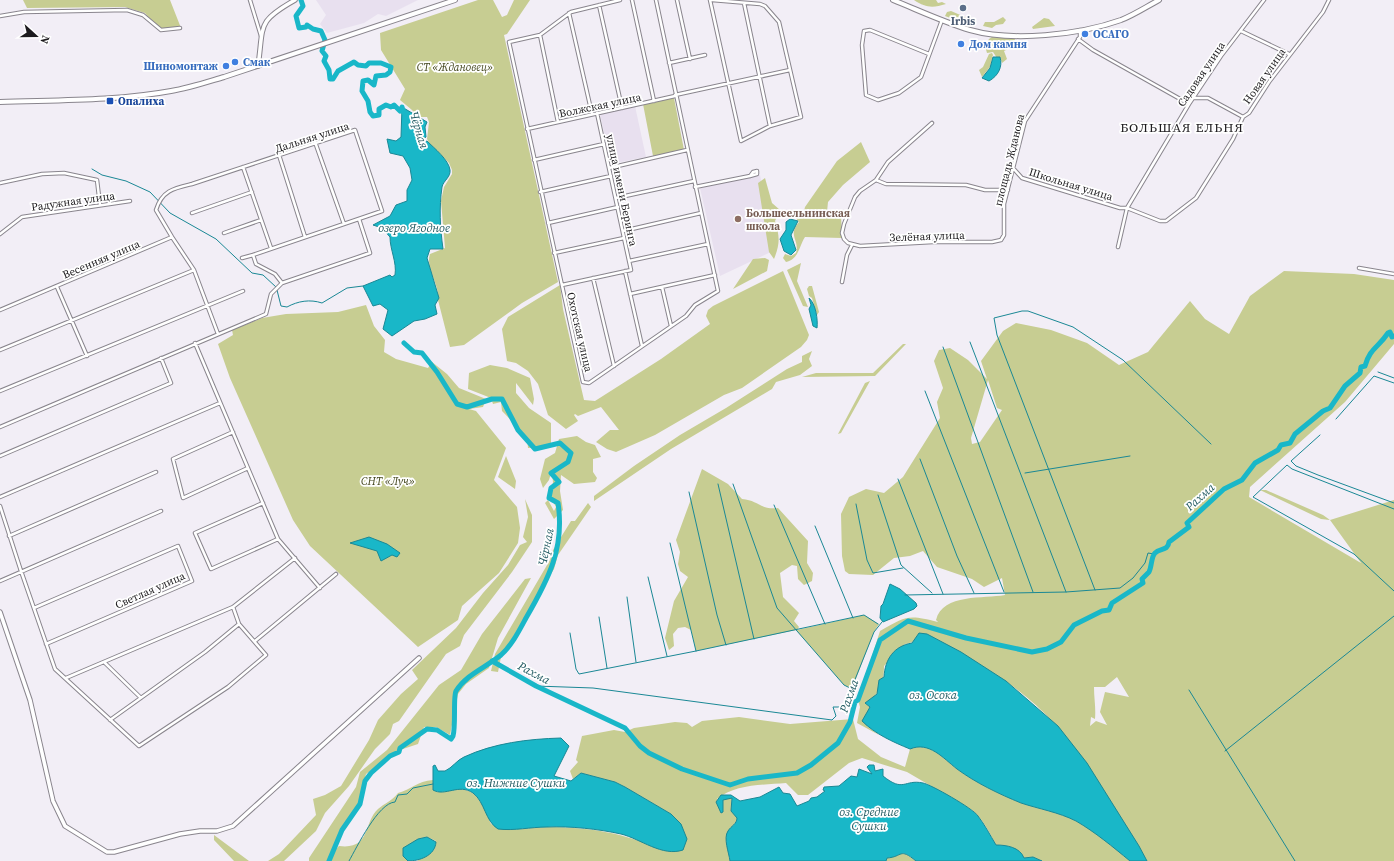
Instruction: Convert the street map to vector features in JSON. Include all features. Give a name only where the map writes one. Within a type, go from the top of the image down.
[{"type":"main road","points":[[0,102],[98,98],[156,93],[197,85],[456,0]]},
{"type":"main road","points":[[893,0],[942,20],[978,32],[1015,37],[1043,35],[1121,20],[1159,0]]},
{"type":"street","points":[[250,0],[261,36]]},
{"type":"street","points":[[258,66],[261,36],[268,17],[294,0]]},
{"type":"street","points":[[558,122],[540,35],[569,14],[620,0]]},
{"type":"street","points":[[632,0],[654,101]]},
{"type":"street","points":[[593,278],[614,366],[686,316],[695,305],[718,291],[675,95],[656,0]]},
{"type":"street","points":[[677,0],[690,59]]},
{"type":"street","points":[[711,0],[763,5],[778,19],[801,117],[770,126],[741,141],[711,0]]},
{"type":"street","name":"Садовая улица","points":[[1118,247],[1128,208],[1188,104],[1221,56],[1264,0]]},
{"type":"street","name":"Новая улица","points":[[1128,208],[1164,222],[1193,202],[1233,139],[1243,117],[1249,113],[1289,54],[1323,12],[1329,0]]},
{"type":"street","points":[[744,3],[770,126]]},
{"type":"street","points":[[599,5],[622,108]]},
{"type":"street","points":[[0,16],[24,12],[127,10],[143,15],[161,30],[180,28]]},
{"type":"street","points":[[569,14],[592,114]]},
{"type":"street","points":[[929,54],[870,30],[864,31],[862,45],[866,95],[878,100],[899,93],[921,77],[942,20]]},
{"type":"street","name":"площадь Жданова","points":[[1003,238],[1004,204],[1027,115],[1078,39],[1080,29]]},
{"type":"street","points":[[1241,31],[1289,54]]},
{"type":"street","name":"Охотская улица","points":[[540,35],[509,42],[540,192],[584,382],[589,383],[614,366]]},
{"type":"street","points":[[1078,39],[1092,50],[1188,104]]},
{"type":"street","points":[[669,63],[705,55]]},
{"type":"street","name":"Волжская улица","points":[[527,129],[790,70]]},
{"type":"street","points":[[1193,98],[1208,98],[1237,112],[1243,117]]},
{"type":"street","name":"улица имени Беринга","points":[[597,113],[631,270],[625,271]]},
{"type":"street","points":[[842,282],[847,255],[851,245],[844,239],[842,233],[844,224],[857,194],[876,180],[888,162],[932,123]]},
{"type":"street","name":"Дальняя улица","points":[[172,237],[156,210],[158,204],[170,189],[243,167],[355,130],[382,211],[242,258]]},
{"type":"street","points":[[315,142],[344,224]]},
{"type":"street","points":[[534,160],[604,144]]},
{"type":"street","points":[[609,168],[687,150]]},
{"type":"street","points":[[279,155],[306,237]]},
{"type":"street","points":[[243,167],[271,248]]},
{"type":"street","name":"Школьная улица","points":[[1013,167],[1022,178],[1115,206],[1128,208]]},
{"type":"street","points":[[0,183],[42,174],[64,173],[97,180],[100,205]]},
{"type":"street","points":[[540,192],[611,176]]},
{"type":"street","points":[[695,187],[750,176]]},
{"type":"street","points":[[876,180],[886,184],[966,185],[985,190],[1008,190]]},
{"type":"street","points":[[616,198],[694,182]]},
{"type":"street","points":[[192,213],[252,192]]},
{"type":"street","name":"Радужная улица","points":[[0,234],[22,217],[130,201]]},
{"type":"street","points":[[548,223],[618,207]]},
{"type":"street","points":[[623,231],[701,214]]},
{"type":"street","points":[[0,427],[266,314],[276,288],[282,283],[370,253],[359,219]]},
{"type":"street","points":[[224,233],[261,220]]},
{"type":"street","points":[[172,237],[194,270],[218,334]]},
{"type":"street","name":"Весенняя улица","points":[[0,310],[172,237]]},
{"type":"street","points":[[554,253],[624,238]]},
{"type":"street","name":"Зелёная улица","points":[[851,245],[992,242],[1000,241],[1003,238]]},
{"type":"street","points":[[629,262],[708,244]]},
{"type":"street","points":[[253,255],[256,264],[275,274],[282,283]]},
{"type":"street","points":[[1359,268],[1394,274]]},
{"type":"street","points":[[0,350],[72,322],[194,270]]},
{"type":"street","points":[[562,285],[625,271],[642,346]]},
{"type":"street","points":[[630,294],[715,275]]},
{"type":"street","points":[[57,287],[87,356]]},
{"type":"street","points":[[662,287],[671,326]]},
{"type":"street","points":[[0,391],[243,292]]},
{"type":"street","points":[[195,343],[278,539],[320,588]]},
{"type":"street","points":[[0,456],[171,383],[161,358]]},
{"type":"street","points":[[0,497],[220,403]]},
{"type":"street","points":[[233,432],[173,459],[183,498],[248,468]]},
{"type":"street","points":[[9,536],[156,472]]},
{"type":"street","points":[[263,503],[195,533],[211,569],[278,539]]},
{"type":"street","points":[[0,506],[55,669],[139,746],[228,686],[266,655],[239,624],[233,607]]},
{"type":"street","points":[[0,581],[161,511]]},
{"type":"street","name":"Светлая улица","points":[[34,608],[178,546],[192,581],[46,644]]},
{"type":"street","points":[[66,678],[233,607],[295,558]]},
{"type":"street","points":[[255,641],[336,574]]},
{"type":"street","points":[[0,612],[30,700],[52,801],[65,826],[107,852],[114,852],[180,834],[200,831],[217,831],[233,826],[419,658]]},
{"type":"street","points":[[110,720],[205,652],[239,624]]},
{"type":"street","points":[[104,662],[141,698]]},
{"type":"shaded area","points":[[316,0],[418,0],[386,16],[378,14],[364,23],[327,33],[320,24],[326,15]]},
{"type":"shaded area","points":[[635,106],[646,157],[611,164],[600,114]]},
{"type":"shaded area","name":"Большеельнинская школа","points":[[760,175],[775,250],[720,276],[700,188]]},
{"type":"green space","points":[[23,0],[170,0],[181,28],[160,31],[145,13],[125,7],[27,8]]},
{"type":"green space","name":"СТ «Ждановец»","points":[[478,0],[493,0],[502,17],[507,15],[514,0],[530,0],[507,34],[504,35],[558,282],[522,303],[464,345],[450,347],[438,300],[437,288],[429,265],[429,260],[430,254],[445,248],[441,201],[444,187],[452,174],[452,170],[449,163],[429,143],[427,139],[429,122],[427,117],[418,117],[400,100],[405,89],[381,50],[380,33]]},
{"type":"green space","points":[[914,0],[936,0],[938,3],[942,2],[946,4],[937,6],[922,5]]},
{"type":"green space","points":[[951,11],[965,17],[969,25],[945,16],[947,12]]},
{"type":"green space","points":[[1003,17],[1006,20],[1003,24],[996,25],[992,28],[983,26],[985,22],[994,22]]},
{"type":"green space","points":[[1044,18],[1049,19],[1055,26],[1033,29],[1032,27]]},
{"type":"green space","points":[[992,37],[1015,39],[1012,47],[1004,51],[1007,59],[1002,63],[1000,57],[997,58],[993,52],[987,53],[985,46]]},
{"type":"green space","points":[[992,53],[993,55],[990,67],[982,77],[979,70],[983,67],[989,54]]},
{"type":"green space","points":[[674,98],[684,150],[653,156],[643,104]]},
{"type":"green space","points":[[861,142],[870,162],[843,185],[828,202],[827,212],[835,211],[841,215],[842,238],[805,237],[794,258],[786,262],[783,258],[785,254],[791,256],[796,253],[797,249],[794,231],[799,222],[796,218],[797,214],[803,215],[805,207],[837,161]]},
{"type":"green space","points":[[765,178],[772,203],[780,210],[775,221],[779,240],[774,259],[769,252],[758,183]]},
{"type":"green space","points":[[765,258],[769,260],[767,271],[733,289],[753,259]]},
{"type":"green space","points":[[801,263],[797,281],[808,307],[803,306],[787,270]]},
{"type":"green space","points":[[783,271],[809,335],[801,347],[742,388],[724,395],[655,435],[616,452],[607,449],[596,442],[610,430],[619,430],[601,407],[578,416],[575,414],[574,415],[578,421],[566,429],[548,415],[538,384],[528,371],[516,363],[507,361],[502,329],[508,317],[560,285],[563,309],[584,400],[595,401],[661,359],[710,324],[706,316],[708,310],[713,306]]},
{"type":"green space","points":[[1284,271],[1354,274],[1394,280],[1394,344],[1345,402],[1250,487],[1249,497],[1361,563],[1330,520],[1394,500],[1394,861],[1147,861],[1090,769],[1060,730],[1044,713],[1026,696],[1005,681],[927,634],[905,644],[884,666],[882,682],[878,692],[865,703],[870,707],[867,726],[879,735],[857,723],[860,707],[858,700],[880,631],[902,619],[913,617],[938,622],[936,620],[940,611],[955,601],[1005,595],[1002,578],[984,587],[972,579],[937,567],[923,551],[910,556],[894,558],[873,575],[849,574],[845,571],[842,556],[841,514],[849,497],[866,489],[884,493],[903,477],[940,418],[937,402],[943,388],[934,361],[939,350],[950,348],[968,360],[987,379],[981,361],[1003,331],[1016,323],[1051,330],[1087,343],[1119,365],[1148,352],[1190,301],[1205,319],[1229,334],[1250,296]],"holes":[[[988,380],[997,408],[1002,410],[980,442],[972,444],[971,438]],[[1117,677],[1129,697],[1105,692],[1100,712],[1107,725],[1096,721],[1090,726],[1091,717],[1095,719],[1094,687],[1105,687]]]},
{"type":"green space","points":[[809,286],[812,286],[819,312],[817,315],[812,298],[809,296],[807,289]]},
{"type":"green space","name":"СНТ «Луч»","points":[[366,305],[374,326],[385,340],[384,352],[396,359],[428,368],[432,362],[447,374],[459,388],[486,399],[483,407],[469,409],[476,411],[506,448],[494,480],[517,507],[520,528],[518,543],[499,573],[462,606],[458,620],[418,647],[310,546],[293,520],[230,378],[218,344],[233,335],[232,330],[262,318],[286,314],[338,312]]},
{"type":"green space","points":[[903,344],[906,344],[875,376],[802,377],[816,373],[873,373]]},
{"type":"green space","points":[[812,351],[809,359],[812,366],[800,375],[776,382],[772,389],[671,449],[594,501],[594,496],[634,466],[680,435],[787,369],[802,362],[802,356]]},
{"type":"green space","points":[[490,365],[507,368],[530,378],[534,399],[533,405],[516,383],[516,393],[529,408],[551,423],[551,447],[528,448],[527,437],[502,411],[501,402],[493,404],[491,398],[468,389],[469,373]]},
{"type":"green space","points":[[870,381],[841,433],[838,434],[865,383]]},
{"type":"green space","points":[[577,436],[586,442],[595,445],[601,457],[593,459],[593,472],[597,478],[595,482],[574,484],[561,475],[560,491],[563,510],[554,519],[545,503],[548,500],[554,511],[556,507],[548,492],[553,483],[552,470],[549,480],[543,488],[540,479],[545,459],[555,453],[559,439]]},
{"type":"green space","points":[[506,456],[516,481],[515,489],[498,477]]},
{"type":"green space","points":[[702,469],[728,484],[742,499],[752,501],[767,508],[778,508],[808,541],[807,563],[813,573],[812,581],[804,585],[798,579],[797,566],[792,565],[780,573],[783,597],[799,613],[794,621],[799,627],[797,630],[864,615],[879,624],[874,632],[852,689],[844,685],[796,630],[696,651],[691,630],[685,627],[678,628],[673,634],[674,646],[669,650],[665,638],[674,601],[688,577],[680,571],[678,564],[680,552],[676,540]]},
{"type":"green space","points":[[1260,490],[1266,490],[1323,515],[1330,520],[1321,519]]},
{"type":"green space","points":[[525,499],[532,515],[532,542],[512,572],[464,635],[460,646],[446,654],[399,721],[393,724],[390,734],[375,749],[349,786],[325,813],[316,831],[284,861],[268,861],[279,854],[316,815],[313,799],[325,795],[341,786],[369,740],[378,720],[401,694],[418,679],[412,670],[456,628],[483,593],[508,565],[520,545],[527,542],[523,537],[528,517]]},
{"type":"green space","points":[[588,503],[591,507],[558,555],[554,569],[501,657],[498,672],[491,671],[495,654],[550,560],[553,550],[571,521],[575,521]]},
{"type":"green space","points":[[531,578],[498,638],[489,668],[466,684],[458,694],[450,735],[436,727],[424,727],[418,744],[397,751],[366,774],[358,804],[339,833],[329,861],[309,861],[309,858],[356,787],[360,772],[387,750],[439,685],[461,670],[482,634],[525,579]]},
{"type":"green space","points":[[739,717],[790,724],[853,719],[858,739],[881,757],[905,767],[910,749],[923,747],[930,749],[964,774],[996,792],[1021,803],[1076,821],[1104,840],[1130,861],[1042,861],[1033,857],[1024,858],[1019,852],[1012,848],[996,845],[983,822],[972,810],[907,772],[862,758],[849,763],[808,795],[798,795],[786,783],[750,786],[732,790],[717,799],[721,813],[723,800],[732,797],[731,808],[738,819],[730,830],[727,841],[730,861],[417,861],[434,850],[436,841],[427,837],[418,839],[406,859],[408,861],[329,861],[332,853],[339,846],[349,846],[356,844],[361,840],[373,815],[378,809],[398,793],[423,782],[433,780],[433,789],[437,792],[459,789],[471,792],[480,801],[491,824],[498,827],[512,829],[548,827],[578,828],[620,835],[661,850],[681,824],[671,814],[615,782],[581,773],[573,779],[570,771],[578,762],[576,760],[582,736],[614,730],[625,732],[634,728],[675,722],[687,723],[692,727],[702,721]]},
{"type":"green space","points":[[214,835],[249,861],[234,861],[214,840]]},
{"type":"green space","points":[[900,853],[906,854],[916,861],[886,861],[887,858]]},
{"type":"water","points":[[993,57],[1000,57],[1001,64],[995,77],[989,81],[982,78],[990,68]]},
{"type":"water","name":"озеро Ягодное","points":[[402,107],[427,122],[425,127],[426,137],[420,141],[422,143],[427,141],[441,154],[449,166],[450,172],[442,187],[440,202],[443,249],[430,249],[427,258],[439,298],[435,305],[437,314],[425,319],[414,321],[392,336],[383,329],[388,310],[380,304],[373,306],[363,286],[390,275],[392,277],[395,275],[395,265],[390,237],[382,228],[373,225],[390,216],[396,205],[407,201],[407,190],[412,180],[410,168],[403,156],[390,153],[387,139],[396,141],[401,137]]},
{"type":"water","points":[[790,219],[798,221],[791,235],[796,250],[791,255],[784,251],[780,239],[786,230],[786,222]]},
{"type":"water","points":[[809,298],[816,312],[817,328],[813,326],[809,309],[811,305]]},
{"type":"water","points":[[369,537],[387,544],[400,553],[397,557],[392,555],[381,561],[377,551],[350,543]]},
{"type":"water","points":[[890,584],[900,589],[916,603],[917,606],[914,609],[883,622],[880,618],[881,606]]},
{"type":"water","name":"оз. Осока","points":[[919,633],[927,634],[961,652],[1006,681],[1058,726],[1087,763],[1147,861],[1130,861],[1097,835],[1076,821],[1004,796],[964,774],[930,749],[917,747],[910,749],[878,734],[862,721],[870,707],[865,703],[877,694],[879,680],[884,677],[886,665],[892,654],[900,647],[912,643]]},
{"type":"water","name":"оз. Нижние Сушки","points":[[561,738],[569,746],[554,776],[571,781],[581,773],[615,782],[625,787],[671,814],[681,824],[687,839],[683,850],[675,852],[667,851],[629,836],[584,828],[541,827],[510,830],[498,829],[490,821],[477,797],[468,790],[463,789],[438,792],[433,790],[433,766],[435,765],[438,771],[445,771],[461,758],[487,748],[536,739]]},
{"type":"water","name":"оз. Средние Сушки","points":[[869,765],[874,765],[875,771],[883,769],[883,776],[895,784],[900,785],[917,782],[923,783],[942,792],[975,813],[983,823],[996,845],[1012,847],[1019,851],[1024,858],[1033,857],[1042,861],[916,861],[907,854],[901,854],[887,858],[886,861],[730,861],[726,838],[729,829],[736,822],[737,818],[731,811],[732,798],[723,800],[723,812],[721,813],[716,802],[721,795],[731,795],[740,801],[760,797],[779,787],[783,793],[790,794],[797,806],[809,801],[811,798],[817,797],[825,791],[823,790],[824,787],[839,786],[851,776],[857,777],[859,769],[872,774],[867,767]]},
{"type":"water","points":[[427,837],[436,842],[433,851],[430,854],[421,859],[412,861],[408,861],[403,856],[403,848],[418,839]]},
{"type":"waterway","name":"Чёрная","points":[[301,0],[303,6],[296,16],[299,28],[306,27],[307,25],[313,29],[321,31],[325,40],[322,51],[326,56],[324,61],[329,70],[330,79],[333,79],[338,71],[354,62],[358,65],[366,66],[369,63],[381,63],[391,67],[390,72],[386,75],[376,76],[374,85],[368,80],[363,81],[362,91],[368,101],[370,112],[373,116],[379,115],[379,109],[386,105],[391,107],[394,105],[400,111],[402,107],[404,113]]},
{"type":"waterway","points":[[92,169],[102,175],[126,181],[150,192],[170,213],[216,239],[252,273],[263,275],[276,287]]},
{"type":"waterway","points":[[277,290],[281,306],[287,307],[304,301],[322,303],[347,288],[363,286]]},
{"type":"waterway","points":[[1095,590],[997,335],[994,318],[1022,311],[1028,311],[1073,327],[1123,360],[1211,444]]},
{"type":"waterway","name":"Рахма","points":[[492,661],[536,686],[625,728],[640,746],[649,753],[682,769],[730,785],[748,779],[797,773],[811,765],[838,743],[850,722],[855,702],[858,700],[880,640],[908,621],[966,638],[1032,652],[1047,649],[1061,642],[1074,625],[1102,611],[1109,610],[1112,603],[1143,583],[1142,579],[1149,572],[1155,553],[1167,547],[1169,542],[1189,527],[1187,523],[1224,489],[1242,480],[1255,463],[1278,450],[1281,445],[1290,443],[1295,434],[1323,411],[1330,408],[1345,386],[1360,373],[1361,367],[1365,366],[1369,355],[1388,333],[1390,332],[1392,337],[1394,336]]},
{"type":"waterway","points":[[970,342],[1066,592]]},
{"type":"waterway","name":"Чёрная","points":[[329,861],[342,830],[360,804],[365,781],[371,773],[390,756],[399,752],[400,748],[427,729],[437,730],[451,739],[454,731],[456,691],[465,680],[501,655],[509,647],[518,633],[548,577],[553,563],[557,549],[560,519],[558,503],[549,498],[551,488],[559,482],[551,473],[568,462],[571,453],[560,443],[535,449],[518,430],[502,399],[492,399],[467,407],[457,404],[437,372],[422,353],[414,352],[404,343]]},
{"type":"waterway","points":[[943,347],[1033,592]]},
{"type":"waterway","points":[[1378,372],[1394,378]]},
{"type":"waterway","points":[[1336,419],[1374,376],[1394,383]]},
{"type":"waterway","points":[[925,391],[1004,592]]},
{"type":"waterway","points":[[1320,435],[1291,461],[1296,466],[1394,503]]},
{"type":"waterway","points":[[1025,473],[1130,456]]},
{"type":"waterway","points":[[920,459],[957,556],[974,593]]},
{"type":"waterway","points":[[1394,509],[1292,469],[1287,465],[1253,497],[1354,554],[1394,591]]},
{"type":"waterway","points":[[898,479],[943,594]]},
{"type":"waterway","points":[[718,484],[754,639]]},
{"type":"waterway","points":[[733,484],[777,608],[844,685],[852,689]]},
{"type":"waterway","points":[[689,492],[717,615],[726,645]]},
{"type":"waterway","points":[[878,495],[901,565],[932,593]]},
{"type":"waterway","points":[[856,504],[867,560],[873,573],[903,568]]},
{"type":"waterway","points":[[774,505],[825,624]]},
{"type":"waterway","points":[[815,526],[853,618]]},
{"type":"waterway","points":[[670,543],[696,651]]},
{"type":"waterway","points":[[905,595],[1066,592],[1120,588],[1133,578],[1145,563],[1148,553],[1154,554]]},
{"type":"waterway","points":[[648,577],[667,656]]},
{"type":"waterway","points":[[627,597],[636,662]]},
{"type":"waterway","points":[[570,633],[576,669],[579,674],[864,615],[878,624]]},
{"type":"waterway","points":[[1225,751],[1394,616]]},
{"type":"waterway","points":[[599,617],[607,668]]},
{"type":"waterway","points":[[536,686],[593,688],[832,720],[836,716],[833,707],[844,707],[874,632],[882,622]]},
{"type":"waterway","points":[[1189,690],[1295,861]]},
{"type":"waterway","points":[[349,861],[375,817],[388,804],[395,802],[398,795],[407,794],[413,788],[433,784]]},
{"type":"place","name":"Irbis","points":[[963,8]]},
{"type":"place","name":"ОСАГО","points":[[1085,34]]},
{"type":"place","name":"Дом камня","points":[[961,44]]},
{"type":"place","name":"Смак","points":[[235,62]]},
{"type":"place","name":"Шиномонтаж","points":[[226,66]]},
{"type":"place","name":"Опалиха","points":[[110,101]]},
{"type":"place","name":"Большеельнинская школа","points":[[738,219]]},
{"type":"district","name":"БОЛЬШАЯ ЕЛЬНЯ","points":[[1182,127]]}]
